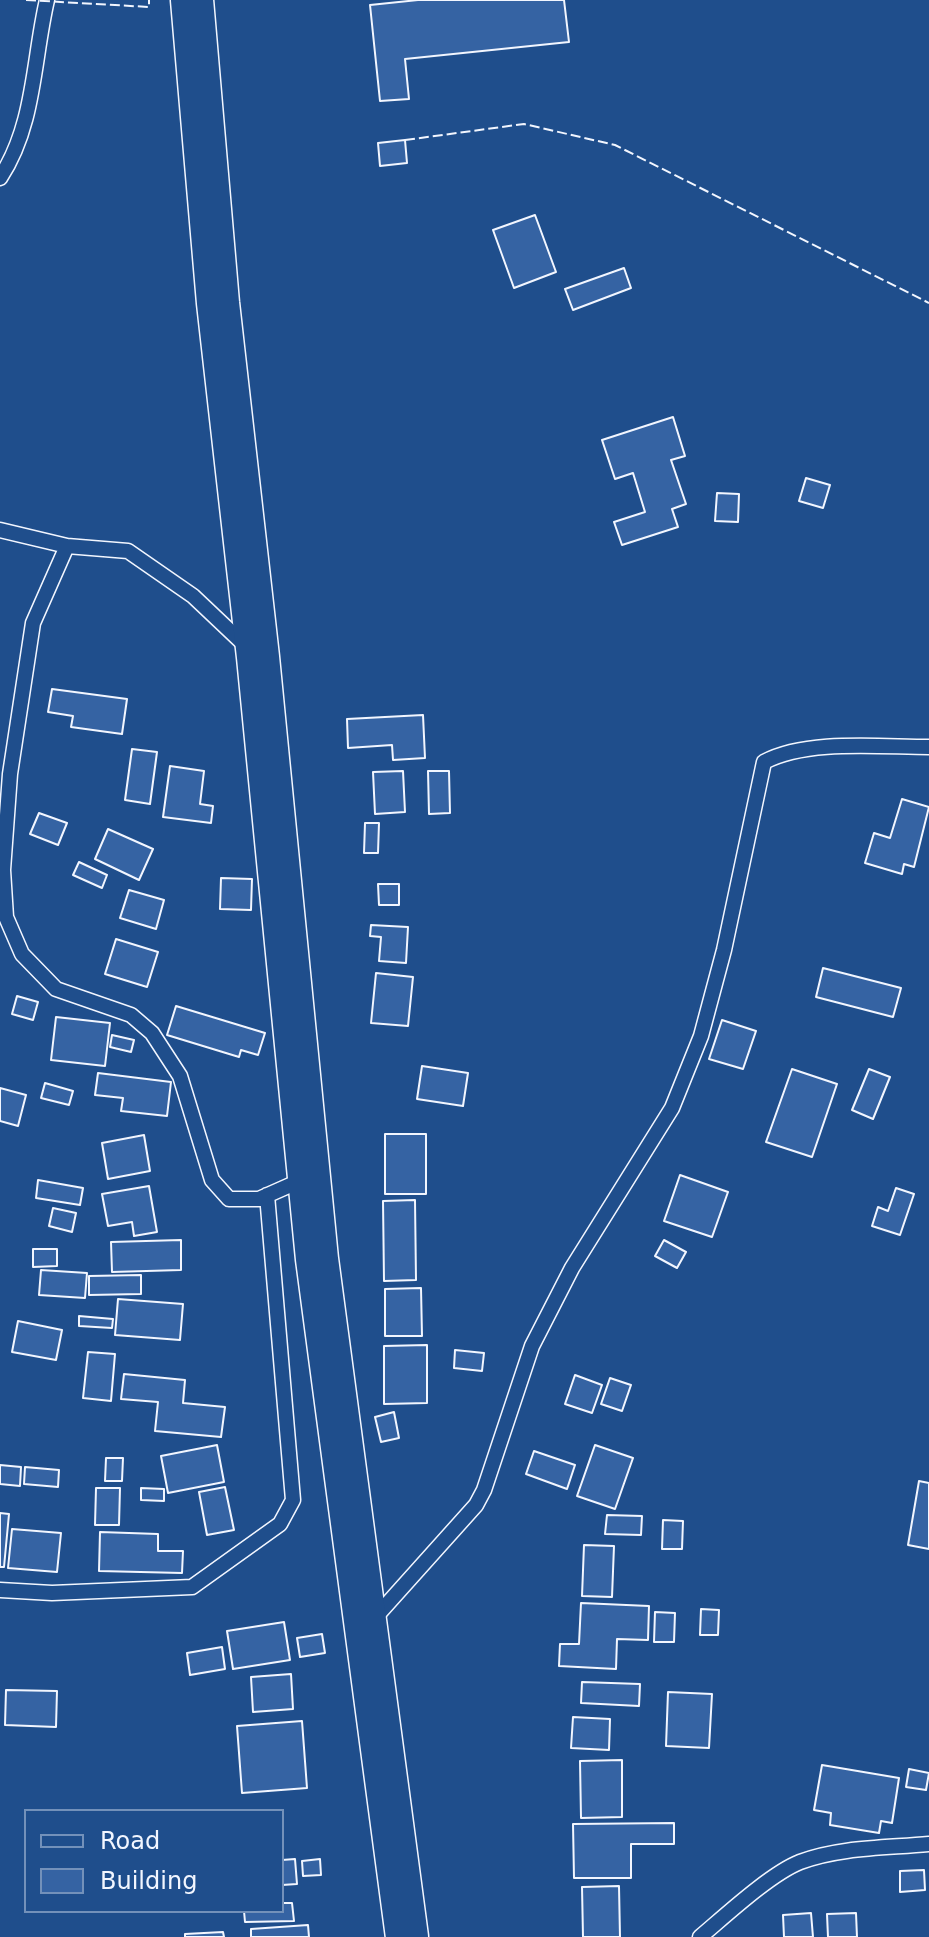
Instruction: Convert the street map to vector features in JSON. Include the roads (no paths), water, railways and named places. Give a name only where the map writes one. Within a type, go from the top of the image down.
[{"type":"main road","points":[[192,0],[218,303],[258,657],[318,1274],[407,1937]]},
{"type":"lane","points":[[0,178],[10,163],[33,94],[40,27],[47,0]]},
{"type":"lane","points":[[0,530],[67,546],[128,551],[193,596],[258,657]]},
{"type":"lane","points":[[67,546],[33,623],[10,774],[3,870],[6,917],[22,954],[56,989],[131,1015],[152,1033],[180,1076],[212,1180],[229,1199],[259,1199],[308,1177]]},
{"type":"lane","points":[[365,1628],[476,1505],[484,1490],[532,1346],[572,1268],[672,1108],[701,1036],[764,762],[781,753],[839,747],[929,747]]},
{"type":"lane","points":[[0,1590],[52,1593],[192,1587],[280,1524],[293,1500],[267,1195]]},
{"type":"lane","points":[[700,1937],[797,1863],[832,1853],[929,1844]]}]
